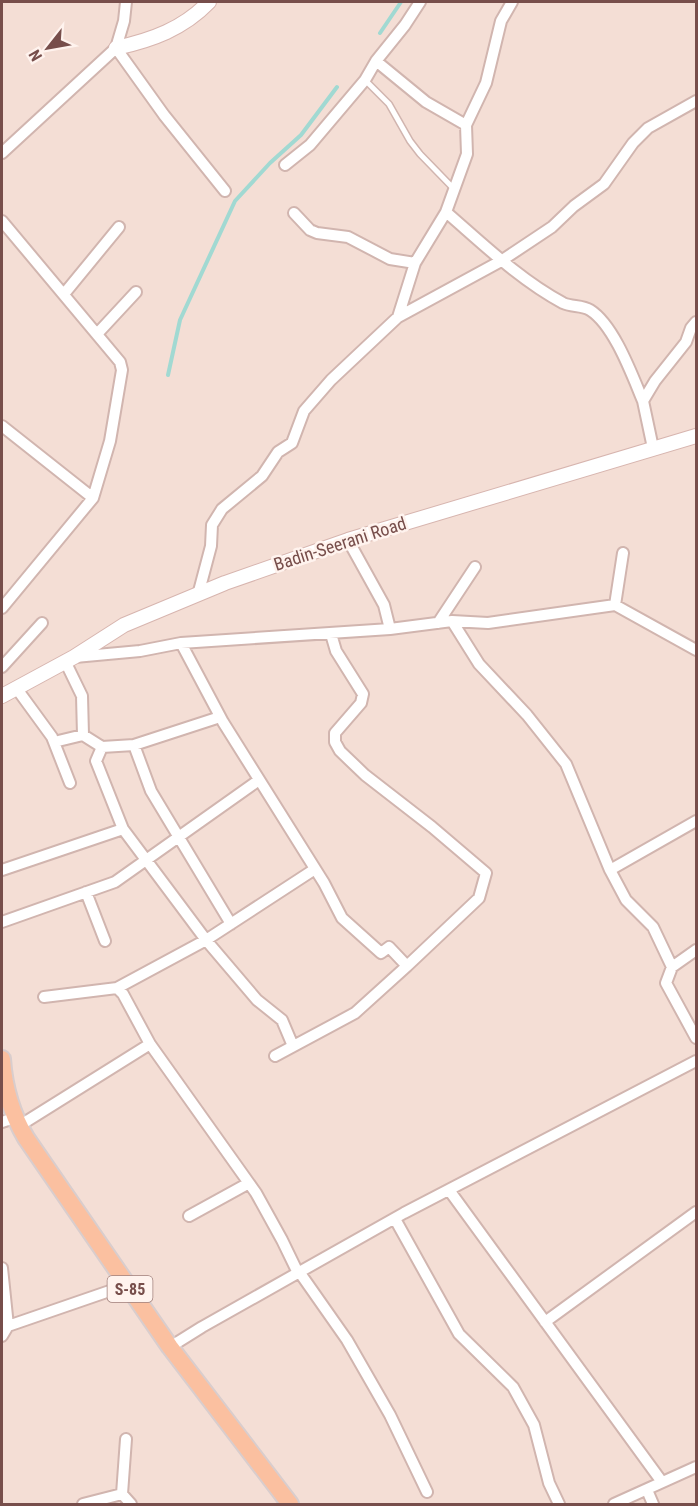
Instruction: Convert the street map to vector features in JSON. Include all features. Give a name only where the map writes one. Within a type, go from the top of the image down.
[{"type":"main road","name":"S-85","points":[[2,1059],[11,1122],[170,1347],[290,1504]]},
{"type":"street","points":[[116,48],[124,21],[126,2]]},
{"type":"street","points":[[2,153],[116,48],[164,34],[184,23],[209,2]]},
{"type":"street","points":[[285,165],[310,145],[365,80],[376,61],[420,2]]},
{"type":"street","points":[[398,317],[415,263],[446,212],[466,154],[466,125],[486,83],[501,21],[512,2]]},
{"type":"street","points":[[116,48],[164,114],[225,191]]},
{"type":"street","points":[[376,61],[426,102],[466,125]]},
{"type":"street","points":[[198,595],[211,546],[212,525],[222,509],[262,476],[278,452],[292,443],[304,411],[331,380],[398,317],[501,261],[552,227],[574,206],[604,184],[633,143],[648,128],[696,101]]},
{"type":"street","points":[[446,212],[501,261],[565,304],[589,309],[611,332],[626,360],[643,401],[653,448]]},
{"type":"street","points":[[294,213],[310,230],[317,233],[348,237],[390,259],[415,263]]},
{"type":"street","points":[[2,221],[120,362],[122,370],[110,441],[93,498],[2,608]]},
{"type":"street","points":[[64,294],[119,227]]},
{"type":"street","points":[[97,334],[136,292]]},
{"type":"street","points":[[643,401],[655,381],[686,342],[696,322]]},
{"type":"street","points":[[2,426],[93,498]]},
{"type":"street","name":"Badin-Seerani Road","points":[[2,696],[70,659],[124,625],[198,595],[348,540],[696,436]]},
{"type":"street","points":[[348,540],[384,605],[390,629]]},
{"type":"street","points":[[615,605],[623,553]]},
{"type":"street","points":[[438,623],[475,567]]},
{"type":"street","points":[[82,735],[82,696],[70,659],[181,644],[390,629],[452,621],[488,623],[615,605],[696,650]]},
{"type":"street","points":[[452,621],[479,664],[527,715],[566,764],[610,870],[626,900],[653,927],[672,967]]},
{"type":"street","points":[[2,667],[42,623]]},
{"type":"street","points":[[275,1056],[355,1013],[479,898],[486,873],[365,775],[340,751],[335,742],[335,734],[361,703],[363,694],[336,651],[331,634]]},
{"type":"street","points":[[181,644],[220,717],[315,869],[342,918],[381,953],[389,947],[407,966]]},
{"type":"street","points":[[17,689],[54,742],[70,783]]},
{"type":"street","points":[[54,742],[82,735],[102,747],[134,744],[220,717]]},
{"type":"street","points":[[134,744],[151,791],[231,924]]},
{"type":"street","points":[[102,747],[96,761],[123,829],[206,940],[257,1000],[282,1020],[293,1046]]},
{"type":"street","points":[[2,922],[115,882],[260,780]]},
{"type":"street","points":[[610,870],[696,821]]},
{"type":"street","points":[[2,870],[123,829]]},
{"type":"street","points":[[44,997],[117,988],[206,940],[315,869]]},
{"type":"street","points":[[86,892],[105,940]]},
{"type":"street","points":[[696,950],[672,967],[666,983],[696,1038]]},
{"type":"street","points":[[117,988],[123,994],[150,1044],[249,1183],[298,1273],[347,1340],[390,1415],[427,1492]]},
{"type":"street","points":[[11,1122],[150,1044]]},
{"type":"street","points":[[170,1347],[201,1327],[395,1219],[696,1061]]},
{"type":"street","points":[[189,1216],[249,1183]]},
{"type":"street","points":[[449,1190],[662,1482]]},
{"type":"street","points":[[545,1322],[696,1212]]},
{"type":"street","points":[[395,1219],[459,1334],[513,1387],[534,1425],[549,1483],[559,1504]]},
{"type":"street","points":[[2,1268],[5,1331],[127,1285]]},
{"type":"street","points":[[126,1439],[122,1494],[131,1504]]},
{"type":"street","points":[[614,1504],[696,1467]]},
{"type":"street","points":[[647,1490],[653,1504]]},
{"type":"street","points":[[83,1504],[122,1494]]},
{"type":"lane","points":[[365,80],[389,104],[420,154],[454,189]]},
{"type":"shaded area","points":[[2,2],[696,2],[696,1504],[2,1504]]},
{"type":"waterway","points":[[380,33],[401,2]]},
{"type":"waterway","points":[[168,375],[180,320],[235,201],[270,163],[301,135],[337,87]]}]
